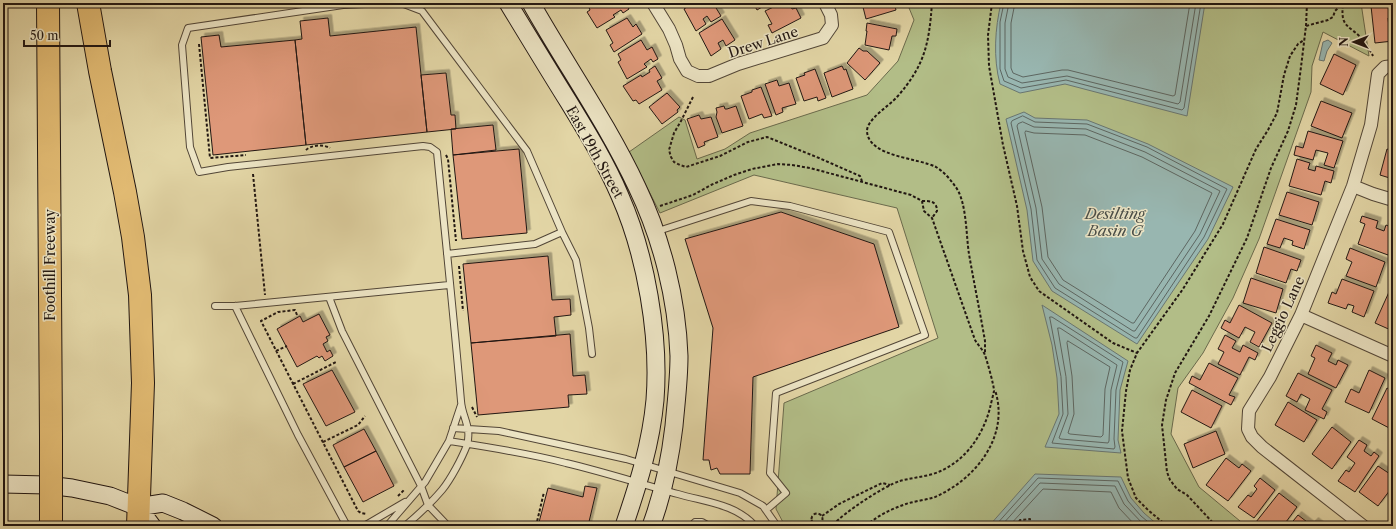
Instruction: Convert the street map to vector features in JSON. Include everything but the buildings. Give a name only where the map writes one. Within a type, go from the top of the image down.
[{"type":"highway","name":"Foothill Freeway","points":[[48,3],[51,526]]},
{"type":"highway","points":[[88,3],[100,71],[125,192],[133,237],[140,295],[143,384],[138,516]]},
{"type":"main road","name":"East 19th Street","points":[[508,3],[598,150],[621,197],[636,239],[643,267],[653,319],[655,400],[643,465],[624,526]]},
{"type":"main road","name":"East 19th Street","points":[[531,3],[613,142],[637,187],[655,232],[667,273],[675,312],[679,357],[677,401],[667,472],[651,526]]},
{"type":"main road","points":[[3,484],[47,485],[72,488],[110,496],[152,526]]},
{"type":"main road","points":[[138,516],[164,503],[213,526]]},
{"type":"street","name":"Drew Lane","points":[[653,3],[669,29],[680,59],[687,71],[698,76],[710,76],[738,64],[796,45],[813,42],[823,38],[832,25],[831,14],[825,3]]},
{"type":"street","name":"Leggio Lane","points":[[1363,526],[1262,447],[1252,437],[1248,429],[1249,411],[1270,377],[1301,315],[1353,186],[1371,125],[1378,74],[1389,66]]},
{"type":"street","points":[[1353,186],[1393,200]]},
{"type":"street","points":[[1301,315],[1393,356]]},
{"type":"lane","points":[[387,3],[343,6],[188,28],[182,45],[190,147],[199,172],[228,167],[423,146],[430,147],[437,152],[449,285],[455,329],[461,405],[469,429],[467,444],[461,459],[443,490],[405,526]]},
{"type":"lane","points":[[401,3],[422,10],[527,151],[562,232],[576,260],[589,328],[592,354]]},
{"type":"lane","points":[[655,232],[751,201],[790,206],[889,232],[925,336],[776,393],[770,473],[786,493],[766,510]]},
{"type":"lane","points":[[447,254],[535,244],[562,232]]},
{"type":"lane","points":[[215,306],[235,306],[449,285]]},
{"type":"lane","points":[[329,297],[342,331],[421,486],[428,505],[448,526]]},
{"type":"lane","points":[[235,306],[298,435],[347,526]]},
{"type":"lane","points":[[387,526],[421,486],[449,440],[461,405]]},
{"type":"lane","points":[[453,428],[499,431],[626,459],[740,493],[763,506],[777,526]]},
{"type":"lane","points":[[449,440],[564,462],[732,508],[750,520],[755,526]]},
{"type":"lane","points":[[364,526],[410,499]]},
{"type":"lane","points":[[691,526],[695,522],[702,522],[709,526]]},
{"type":"path","points":[[866,526],[882,514],[905,504],[934,497],[955,487],[972,472],[986,454],[997,431],[999,411],[997,398],[985,355],[985,341],[969,254],[962,197],[945,174],[935,167],[886,152],[877,147],[868,136],[867,130],[868,125],[895,99],[918,69],[924,55],[929,35],[932,3]]},
{"type":"path","points":[[992,3],[988,35],[989,66],[1003,145],[1017,206],[1023,251],[1030,277],[1044,294],[1113,343],[1137,353]]},
{"type":"path","points":[[1216,526],[1188,495],[1177,489],[1170,480],[1167,472],[1162,424],[1166,400],[1176,373],[1209,316],[1247,238],[1271,168],[1288,131],[1296,105],[1306,26],[1307,3]]},
{"type":"path","points":[[1306,26],[1328,20],[1333,17],[1335,11],[1343,4]]},
{"type":"path","points":[[1343,4],[1342,20],[1346,26],[1363,40],[1373,56]]},
{"type":"path","points":[[1166,526],[1136,498],[1128,478],[1122,431],[1126,391],[1130,370],[1137,353],[1184,289],[1223,224],[1253,155],[1277,113],[1284,76],[1290,56],[1298,44],[1304,40]]},
{"type":"path","points":[[199,44],[210,158],[238,155],[252,156]]},
{"type":"path","points":[[693,97],[682,121],[674,133],[669,150],[674,162],[680,166],[686,167],[720,156],[748,142],[767,137],[860,176],[863,182]]},
{"type":"path","points":[[300,151],[306,150],[310,147],[326,145],[331,148]]},
{"type":"path","points":[[446,154],[448,160],[456,241]]},
{"type":"path","points":[[658,206],[693,195],[711,185],[740,173],[778,164],[810,168],[911,195],[922,201],[932,202],[935,204],[937,211],[932,218]]},
{"type":"path","points":[[253,174],[265,296]]},
{"type":"path","points":[[922,201],[924,211],[932,218],[975,340],[985,355]]},
{"type":"path","points":[[459,266],[463,313]]},
{"type":"path","points":[[297,315],[294,310],[278,312],[261,321],[356,505]]},
{"type":"path","points":[[267,311],[268,317]]},
{"type":"path","points":[[276,351],[286,346]]},
{"type":"path","points":[[293,384],[336,362]]},
{"type":"path","points":[[832,526],[842,516],[890,485],[900,481],[942,471],[958,460],[974,445],[983,428],[994,389]]},
{"type":"path","points":[[471,406],[477,417]]},
{"type":"path","points":[[323,442],[358,425],[365,416]]},
{"type":"path","points":[[822,516],[839,504],[882,482],[890,485]]},
{"type":"path","points":[[536,526],[544,492]]},
{"type":"path","points":[[814,514],[822,516],[823,521],[820,525],[815,525],[812,522],[814,514]]},
{"type":"path","points":[[1018,526],[1020,520],[1030,519],[1030,526]]},
{"type":"green space","points":[[907,3],[1361,3],[1369,56],[1323,32],[1312,66],[1311,92],[1259,239],[1233,298],[1203,353],[1178,388],[1171,434],[1199,487],[1246,526],[785,526],[776,509],[784,403],[938,338],[897,208],[754,175],[660,213],[629,152],[679,117],[685,120],[697,159],[725,149],[750,133],[867,95],[898,61],[914,20]]},
{"type":"water","points":[[1001,3],[1205,3],[1187,116],[1065,84],[1020,93],[1000,84],[996,64],[996,43],[997,23]]},
{"type":"water","points":[[1328,40],[1332,43],[1327,51],[1324,61],[1319,60],[1323,42]]},
{"type":"water","name":"Desilting Basin G","points":[[1024,112],[1035,118],[1087,120],[1148,144],[1233,187],[1208,239],[1137,344],[1052,291],[1033,261],[1027,210],[1006,119]]},
{"type":"water","points":[[1042,305],[1128,361],[1120,390],[1118,440],[1121,453],[1045,447],[1059,414],[1057,378],[1052,345]]},
{"type":"water","points":[[1035,474],[1121,477],[1131,498],[1144,513],[1159,526],[989,526]]}]
